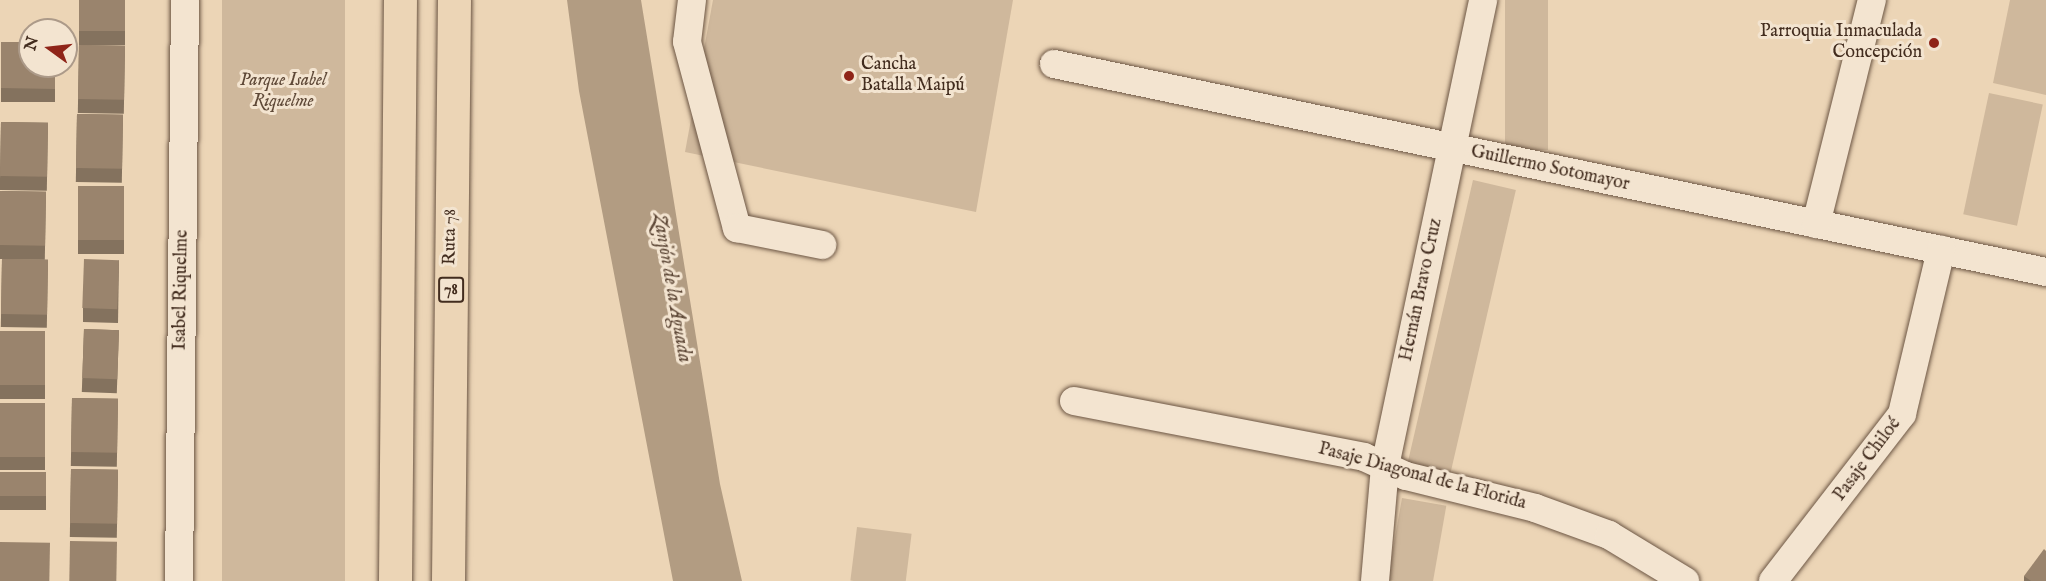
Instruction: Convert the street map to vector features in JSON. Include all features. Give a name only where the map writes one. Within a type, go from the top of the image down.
[{"type":"highway","points":[[395,581],[399,0]]},
{"type":"highway","name":"Ruta 78","points":[[448,581],[454,0]]},
{"type":"street","name":"Isabel Riquelme","points":[[179,581],[185,0]]},
{"type":"street","points":[[692,0],[687,42],[737,228],[822,245]]},
{"type":"street","name":"Hernán Bravo Cruz","points":[[1375,581],[1385,466],[1483,0]]},
{"type":"street","points":[[1816,224],[1872,0]]},
{"type":"street","name":"Guillermo Sotomayor","points":[[1054,64],[2046,272]]},
{"type":"street","name":"Pasaje Chiloé","points":[[1773,581],[1902,414],[1941,250]]},
{"type":"street","name":"Pasaje Diagonal de la Florida","points":[[1074,401],[1364,457],[1385,466],[1585,525],[1648,555],[1685,581]]},
{"type":"green space","name":"Parque Isabel Riquelme","points":[[222,0],[345,0],[345,581],[222,581]]},
{"type":"green space","name":"Cancha Batalla Maipú","points":[[713,0],[1013,0],[976,212],[685,152]]},
{"type":"green space","points":[[1505,0],[1548,0],[1548,150],[1505,150]]},
{"type":"green space","points":[[2010,0],[2046,0],[2046,95],[1993,83]]},
{"type":"green space","points":[[1989,93],[2043,104],[2017,226],[1963,214]]},
{"type":"green space","points":[[1473,180],[1516,190],[1449,480],[1406,470]]},
{"type":"green space","points":[[1402,498],[1446,506],[1433,581],[1388,580]]},
{"type":"green space","points":[[857,527],[912,534],[906,581],[850,581]]},
{"type":"water","name":"Zanjón de la Aguada","points":[[567,0],[641,0],[720,484],[742,581],[673,581],[579,91]]},
{"type":"building","points":[[79,0],[125,0],[125,31],[79,31]]},
{"type":"building","points":[[1,42],[18,42],[18,78],[55,78],[55,89],[1,88]]},
{"type":"building","points":[[79,45],[125,46],[124,100],[78,99]]},
{"type":"building","points":[[77,114],[123,115],[122,169],[76,168]]},
{"type":"building","points":[[1,122],[48,123],[47,177],[0,176]]},
{"type":"building","points":[[78,186],[124,186],[124,240],[78,240]]},
{"type":"building","points":[[0,191],[46,192],[45,246],[0,245]]},
{"type":"building","points":[[2,259],[48,260],[47,315],[1,314]]},
{"type":"building","points":[[84,259],[119,260],[117,309],[82,308]]},
{"type":"building","points":[[84,329],[119,330],[117,379],[82,378]]},
{"type":"building","points":[[0,331],[45,331],[45,385],[0,385]]},
{"type":"building","points":[[72,398],[118,399],[117,453],[71,452]]},
{"type":"building","points":[[0,403],[45,403],[45,457],[0,457]]},
{"type":"building","points":[[71,469],[118,470],[117,524],[70,523]]},
{"type":"building","points":[[0,472],[46,472],[46,496],[0,496]]},
{"type":"building","points":[[70,541],[117,542],[116,581],[69,581]]},
{"type":"building","points":[[0,542],[50,543],[49,581],[0,581]]},
{"type":"building","points":[[2044,549],[2046,551],[2046,581],[2031,581],[2024,576]]},
{"type":"place","name":"Parroquia Inmaculada Concepción","points":[[1934,43]]},
{"type":"place","name":"Cancha Batalla Maipú","points":[[849,76]]}]
